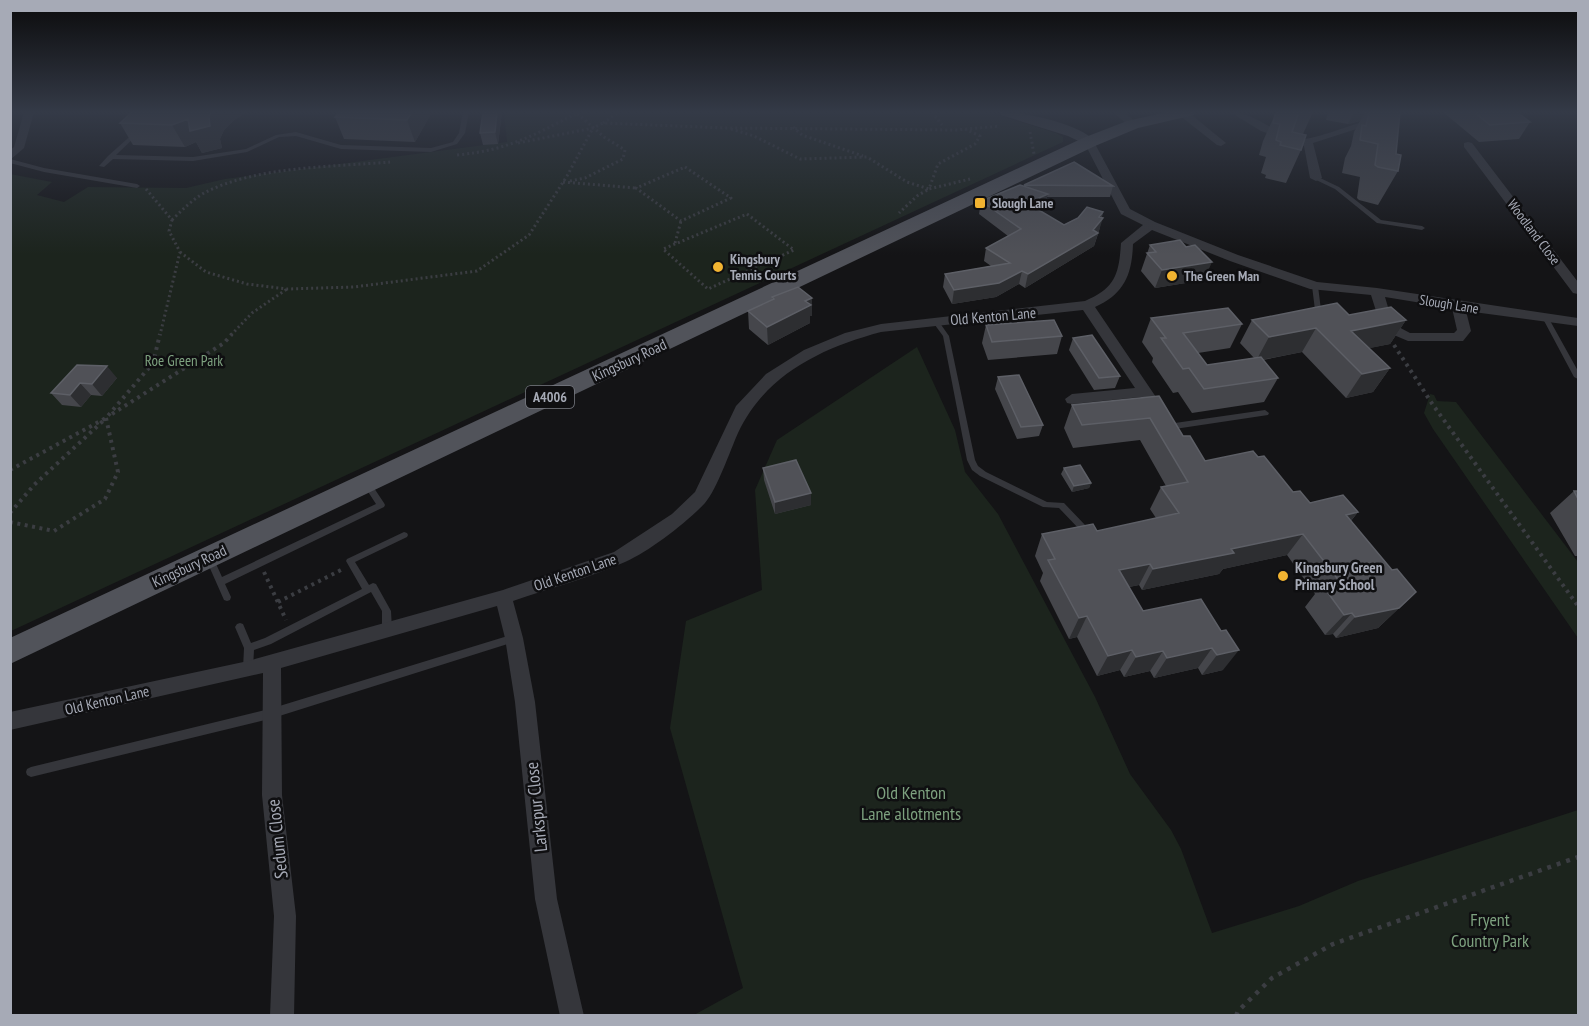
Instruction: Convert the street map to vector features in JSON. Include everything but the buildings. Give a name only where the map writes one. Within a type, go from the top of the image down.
[{"type":"main road","name":"Kingsbury Road","points":[[10,652],[1051,160]]},
{"type":"street","name":"Slough Lane","points":[[1098,160],[1125,211],[1151,225],[1234,258],[1315,286],[1377,292],[1578,322]]},
{"type":"street","points":[[1312,160],[1316,178]]},
{"type":"street","name":"Woodland Close","points":[[1479,160],[1578,290]]},
{"type":"street","name":"Old Kenton Lane","points":[[10,721],[248,669],[503,597],[620,557],[678,519],[701,496],[741,410],[771,377],[809,353],[850,336],[881,328],[1087,305],[1102,300],[1120,285],[1127,260],[1127,243],[1151,225]]},
{"type":"street","points":[[1377,292],[1387,327],[1408,337],[1458,338],[1464,331],[1458,305]]},
{"type":"street","points":[[1087,305],[1159,414]]},
{"type":"street","points":[[1072,399],[1145,392]]},
{"type":"street","name":"Larkspur Close","points":[[503,597],[514,638],[525,702],[546,899],[572,1016]]},
{"type":"street","name":"Sedum Close","points":[[272,662],[272,795],[285,916],[282,1016]]},
{"type":"lane","points":[[13,160],[44,170],[137,186]]},
{"type":"lane","points":[[102,166],[107,160]]},
{"type":"lane","points":[[1316,178],[1337,188],[1379,222],[1422,228]]},
{"type":"lane","points":[[1315,286],[1319,324]]},
{"type":"lane","points":[[1545,317],[1578,377]]},
{"type":"lane","points":[[935,321],[946,336],[971,460],[975,468],[1046,505],[1060,505],[1083,528]]},
{"type":"lane","points":[[1159,414],[1168,427],[1265,413]]},
{"type":"lane","points":[[220,582],[381,505],[366,483]]},
{"type":"lane","points":[[367,590],[350,561],[404,534]]},
{"type":"lane","points":[[209,556],[227,597]]},
{"type":"lane","points":[[249,648],[290,630],[374,587],[386,611],[387,630]]},
{"type":"lane","points":[[240,627],[249,648],[248,669]]},
{"type":"lane","points":[[31,772],[273,713],[514,638]]},
{"type":"path","points":[[392,161],[285,172],[230,184],[204,193],[172,220],[169,231],[180,252],[206,272],[247,284],[287,289],[439,278],[477,271],[529,235],[575,160]]},
{"type":"path","points":[[563,182],[585,178],[621,160]]},
{"type":"path","points":[[872,160],[907,182],[929,189]]},
{"type":"path","points":[[929,189],[938,164],[946,160]]},
{"type":"path","points":[[563,182],[636,188],[685,167],[731,198],[681,221]]},
{"type":"path","points":[[897,214],[929,189],[975,178]]},
{"type":"path","points":[[137,186],[146,189],[172,220]]},
{"type":"path","points":[[636,188],[681,221]]},
{"type":"path","points":[[747,213],[795,250],[708,289],[663,249],[675,244],[747,213]]},
{"type":"path","points":[[675,244],[681,221]]},
{"type":"path","points":[[10,513],[34,485],[106,418],[153,363],[180,252]]},
{"type":"path","points":[[10,470],[106,418],[224,343],[252,313],[287,289]]},
{"type":"path","points":[[1390,340],[1440,414],[1578,606]]},
{"type":"path","points":[[10,522],[54,531],[105,499],[118,472],[106,418]]},
{"type":"path","points":[[260,563],[290,630]]},
{"type":"path","points":[[278,602],[352,564]]},
{"type":"path","points":[[1236,1016],[1238,1011],[1272,978],[1333,944],[1578,857]]},
{"type":"green space","name":"Roe Green Park","points":[[371,160],[1025,160],[11,631],[10,174],[52,182],[37,195],[64,202],[88,187],[186,188],[225,179]]},
{"type":"green space","name":"Old Kenton Lane allotments","points":[[917,347],[955,430],[965,472],[998,514],[1095,697],[1130,774],[1171,830],[1181,849],[1212,933],[1299,906],[1358,881],[1578,810],[1578,1015],[694,1015],[743,988],[670,728],[686,621],[762,590],[755,490],[777,440]]},
{"type":"green space","points":[[1430,394],[1434,395],[1437,401],[1456,402],[1578,562],[1578,638],[1433,429],[1424,413]]},
{"type":"place","name":"Slough Lane","points":[[980,203]]},
{"type":"place","name":"Kingsbury Tennis Courts","points":[[718,267]]},
{"type":"place","name":"The Green Man","points":[[1172,276]]},
{"type":"place","name":"Kingsbury Green Primary School","points":[[1283,576]]},
{"type":"park label","name":"Fryent Country Park","points":[[1490,929]]}]
